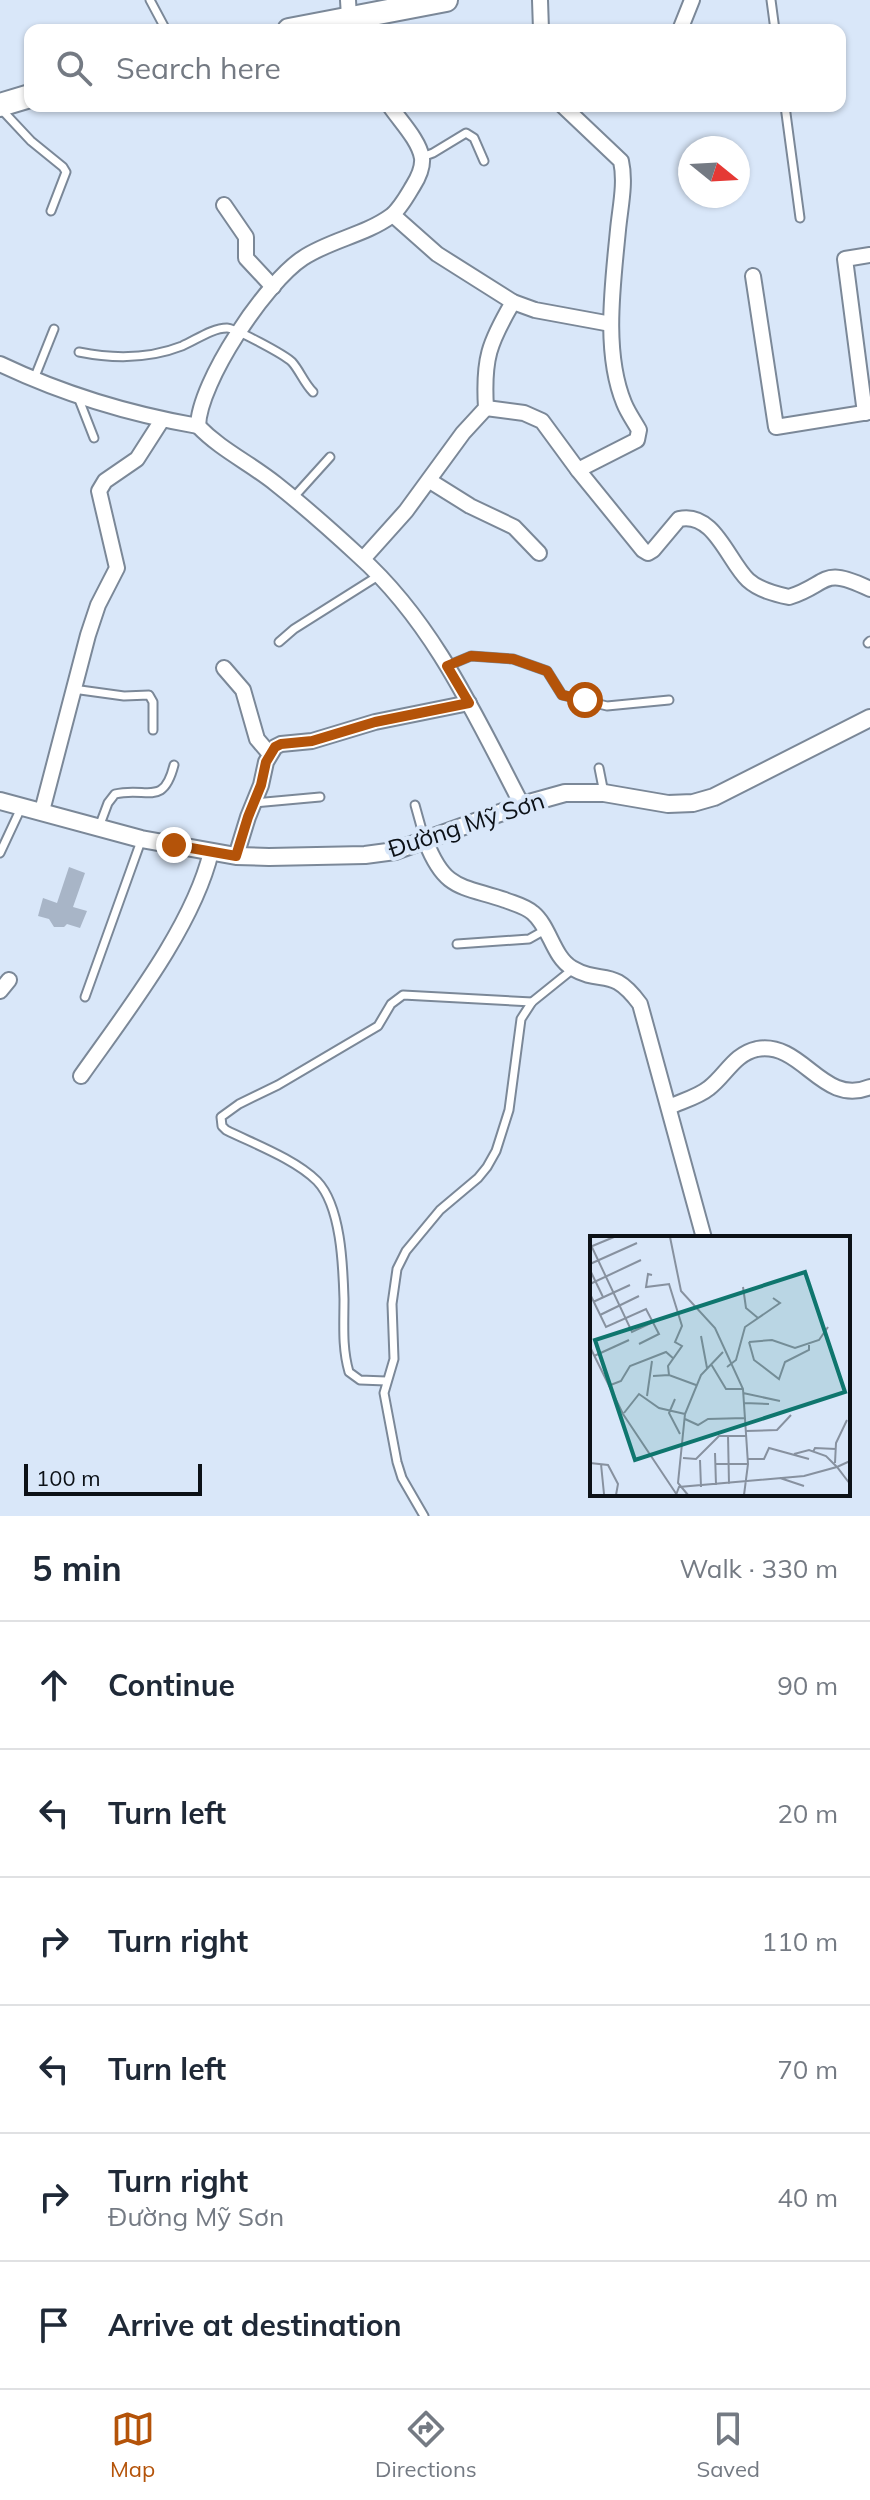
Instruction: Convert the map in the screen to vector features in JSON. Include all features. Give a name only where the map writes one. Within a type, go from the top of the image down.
[{"type":"highway","points":[[312,24],[446,0]]},
{"type":"highway","points":[[0,106],[24,98]]},
{"type":"street","points":[[540,0],[541,24]]},
{"type":"street","points":[[682,24],[692,0]]},
{"type":"street","points":[[198,426],[206,388],[241,330],[289,268],[304,257],[393,215],[417,178],[422,157],[394,112]]},
{"type":"street","points":[[569,112],[621,161],[623,188],[611,324],[619,389],[639,435],[637,440],[611,455],[578,470]]},
{"type":"street","points":[[224,205],[246,237],[246,258],[273,287]]},
{"type":"street","points":[[393,215],[437,254],[513,302],[535,310],[611,324]]},
{"type":"street","points":[[753,276],[776,427],[868,412],[845,259],[870,255]]},
{"type":"street","points":[[363,559],[383,539],[430,481],[463,433],[486,408],[488,352],[513,302]]},
{"type":"street","points":[[0,364],[78,397],[162,420],[198,426],[209,438],[293,498],[363,559],[416,616],[469,703],[522,805]]},
{"type":"street","points":[[486,408],[524,413],[542,421],[637,545],[648,553],[679,519],[689,518],[716,535],[747,579],[768,591],[789,597],[821,579],[836,577],[870,589]]},
{"type":"street","points":[[42,811],[98,605],[117,568],[99,491],[105,481],[137,459],[162,420]]},
{"type":"street","points":[[430,481],[470,506],[514,527],[539,553]]},
{"type":"street","points":[[224,668],[243,690],[257,739],[269,753]]},
{"type":"street","points":[[236,856],[269,753],[281,744],[312,741],[375,722],[469,703]]},
{"type":"street","name":"Đường Mỹ Sơn","points":[[0,801],[141,839],[236,856],[365,855],[426,842],[522,805],[565,793],[604,793],[668,804],[693,803],[714,797],[870,718]]},
{"type":"street","points":[[426,842],[435,864],[446,877],[466,888],[524,907],[537,918],[562,958],[573,969],[615,979],[640,1004],[703,1236]]},
{"type":"street","points":[[81,1076],[146,982],[189,912],[205,876],[211,852]]},
{"type":"street","points":[[669,1107],[706,1091],[738,1058],[757,1049],[780,1051],[793,1057],[815,1077],[844,1091],[860,1091],[870,1087]]},
{"type":"lane","points":[[150,0],[163,24]]},
{"type":"lane","points":[[771,0],[774,24]]},
{"type":"lane","points":[[0,106],[31,141],[66,172],[51,211]]},
{"type":"lane","points":[[786,112],[800,218]]},
{"type":"lane","points":[[422,157],[466,133],[474,138],[484,161]]},
{"type":"lane","points":[[79,352],[114,357],[149,355],[180,347],[221,328],[241,330],[292,362],[313,392]]},
{"type":"lane","points":[[34,379],[54,329]]},
{"type":"lane","points":[[78,397],[94,438]]},
{"type":"lane","points":[[293,498],[330,457]]},
{"type":"lane","points":[[279,642],[294,629],[378,576]]},
{"type":"lane","points":[[447,666],[471,656],[513,659],[547,671],[562,695],[607,706],[669,700]]},
{"type":"lane","points":[[73,689],[124,696],[149,695],[153,702],[153,730]]},
{"type":"lane","points":[[99,827],[115,794],[159,792],[168,786],[174,765]]},
{"type":"lane","points":[[599,768],[604,793]]},
{"type":"lane","points":[[254,803],[320,797]]},
{"type":"lane","points":[[415,805],[426,842]]},
{"type":"lane","points":[[0,853],[21,806]]},
{"type":"lane","points":[[85,997],[141,839]]},
{"type":"lane","points":[[457,944],[529,939],[545,930]]},
{"type":"lane","points":[[424,1516],[402,1478],[386,1406],[386,1381],[394,1359],[392,1304],[397,1269],[406,1251],[440,1210],[478,1178],[496,1151],[509,1110],[519,1028],[532,1002],[573,969]]},
{"type":"lane","points":[[386,1381],[360,1380],[349,1372],[343,1338],[343,1277],[332,1206],[326,1193],[315,1179],[287,1161],[226,1130],[221,1117],[378,1026],[391,1004],[403,995],[532,1002]]},
{"type":"building","points":[[69,867],[85,873],[73,907],[87,911],[80,928],[67,924],[54,927],[49,919],[38,916],[43,898],[57,903]]},
{"type":"route","points":[[174,845],[236,856],[269,753],[275,747],[469,703],[447,666],[471,656],[513,659],[547,671],[562,695],[585,700]]}]
